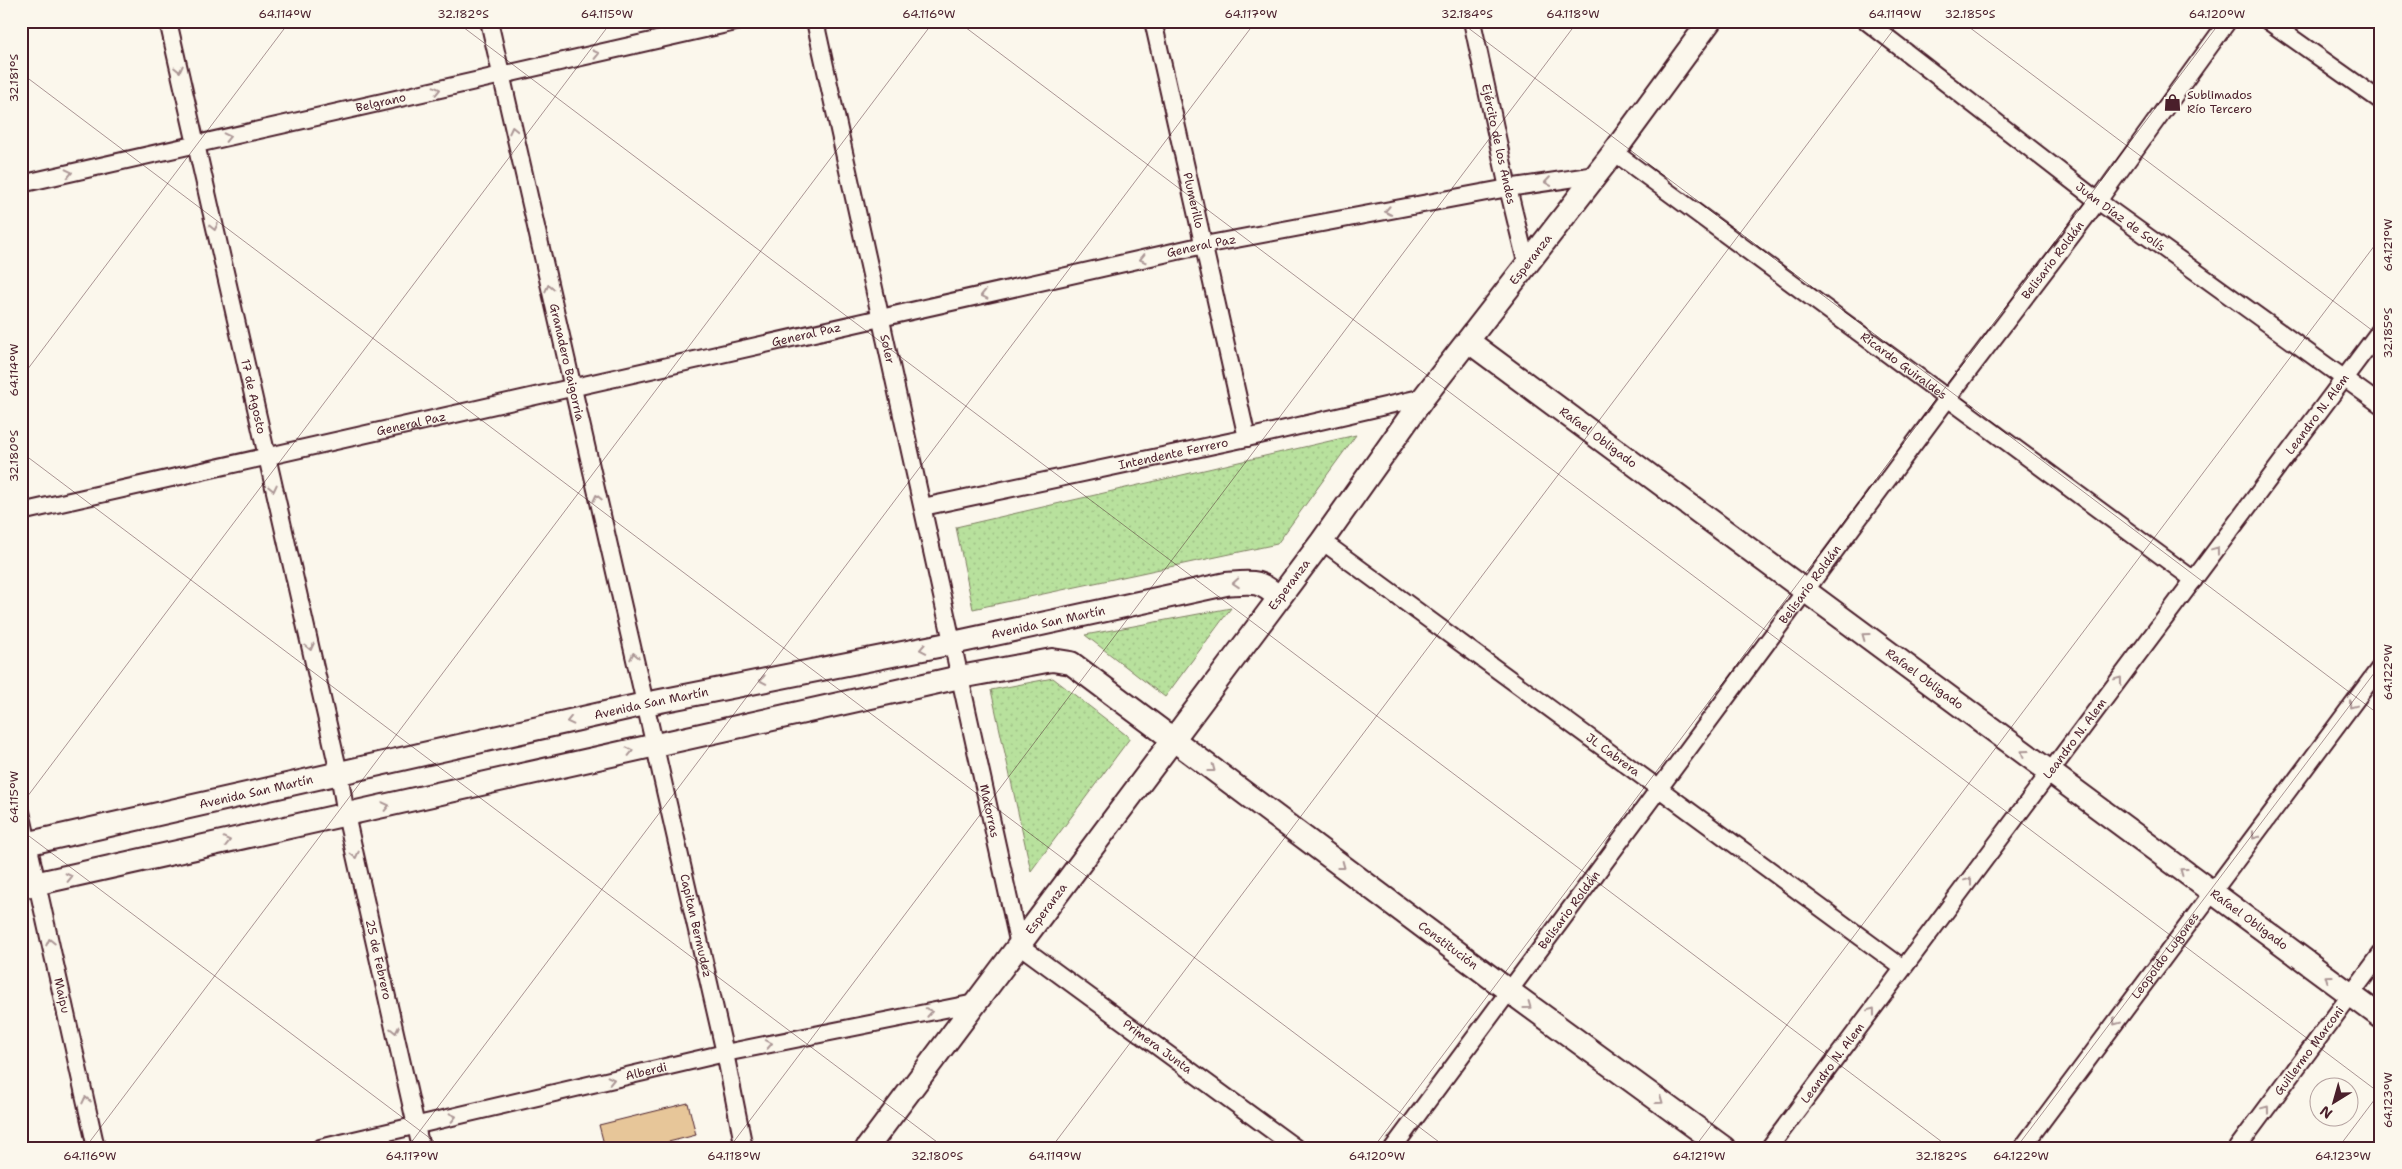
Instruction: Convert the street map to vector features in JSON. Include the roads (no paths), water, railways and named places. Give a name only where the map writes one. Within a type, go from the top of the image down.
[{"type":"main road","name":"Esperanza","points":[[867,1148],[1322,541],[1424,397],[1596,176],[1710,21]]},
{"type":"main road","name":"Rafael Obligado","points":[[1468,341],[2381,1017]]},
{"type":"main road","name":"Avenida San Martín","points":[[25,844],[645,704],[953,643],[1226,584],[1254,582],[1267,586],[1279,598]]},
{"type":"main road","points":[[29,886],[960,677],[1052,660],[1071,663],[1173,740]]},
{"type":"main road","name":"Constitución","points":[[1173,740],[1509,991],[1724,1148]]},
{"type":"street","name":"17 de Agosto","points":[[168,21],[338,772]]},
{"type":"street","name":"Granadero Baigorria","points":[[489,21],[571,388],[645,704]]},
{"type":"street","name":"Belgrano","points":[[21,184],[740,21]]},
{"type":"street","name":"Soler","points":[[815,21],[960,677]]},
{"type":"street","name":"Plumerillo","points":[[1153,21],[1248,438]]},
{"type":"street","name":"Ejército de los Andes","points":[[1472,21],[1527,266]]},
{"type":"street","name":"Juan Díaz de Solís","points":[[1866,21],[2098,201],[2381,405]]},
{"type":"street","name":"Belisario Roldán","points":[[1393,1148],[1948,398],[2098,201],[2228,21]]},
{"type":"street","points":[[2268,21],[2381,101]]},
{"type":"street","name":"Ricardo Guiraldes","points":[[1614,152],[2194,580]]},
{"type":"street","name":"General Paz","points":[[21,512],[1204,245],[1508,188],[1596,176]]},
{"type":"street","name":"Leandro N. Alem","points":[[1769,1148],[2381,329]]},
{"type":"street","name":"Intendente Ferrero","points":[[923,507],[1248,438],[1424,397]]},
{"type":"street","name":"JL Cabrera","points":[[1322,541],[1660,787],[1903,968]]},
{"type":"street","name":"Leopoldo Lugones","points":[[2022,1148],[2381,666]]},
{"type":"street","name":"Matorras","points":[[960,677],[1019,945]]},
{"type":"street","name":"Capitan Bermudez","points":[[645,704],[725,1053],[744,1148]]},
{"type":"street","name":"25 de Febrero","points":[[338,772],[421,1148]]},
{"type":"street","name":"Maipu","points":[[21,812],[29,886],[96,1148]]},
{"type":"street","name":"Primera Junta","points":[[1019,945],[1296,1148]]},
{"type":"street","name":"Guillermo Marconi","points":[[2236,1148],[2381,954]]},
{"type":"street","name":"Alberdi","points":[[320,1148],[725,1053],[975,1003]]},
{"type":"place","name":"Sublimados Río Tercero","points":[[2173,102]]}]
